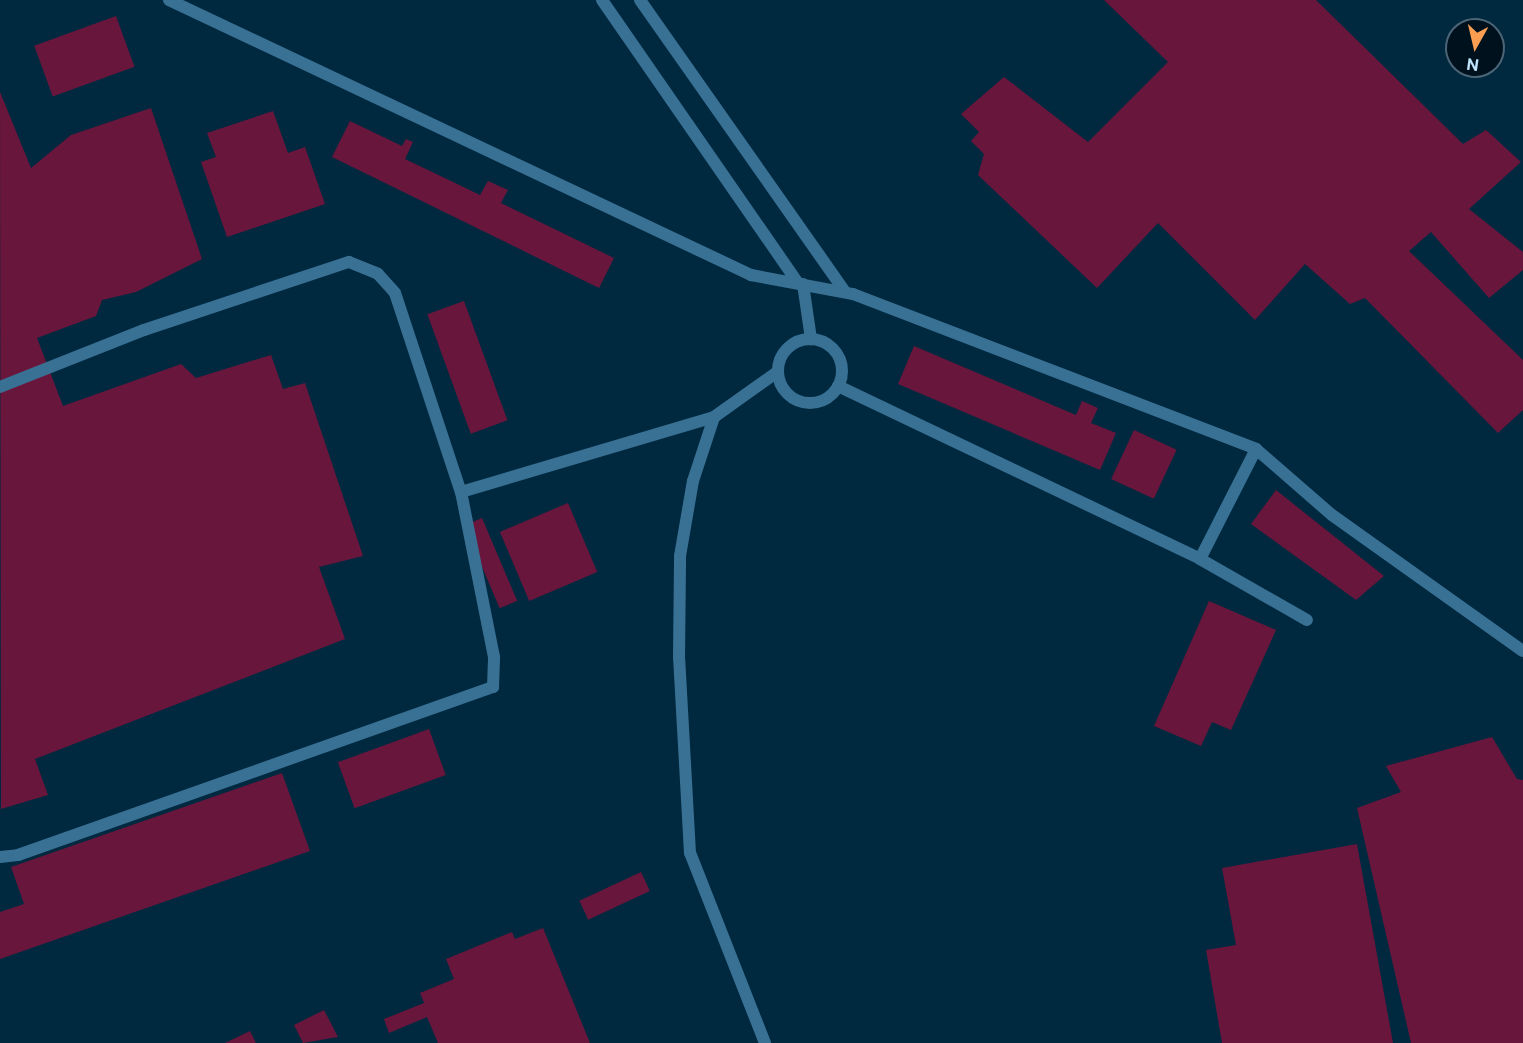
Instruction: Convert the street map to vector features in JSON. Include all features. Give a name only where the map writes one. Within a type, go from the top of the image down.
[{"type":"street","points":[[169,0],[751,275],[849,293],[1256,449],[1332,515],[1523,651]]},
{"type":"street","points":[[602,0],[801,283],[811,339]]},
{"type":"street","points":[[640,0],[849,293]]},
{"type":"street","points":[[0,387],[144,330],[349,262],[378,274],[394,293],[461,492],[494,657],[493,687],[18,855],[0,857]]},
{"type":"street","points":[[461,492],[714,417],[777,372],[783,352],[811,339]]},
{"type":"street","points":[[777,372],[785,391],[802,402],[823,400],[838,386],[838,354],[811,339]]},
{"type":"street","points":[[838,386],[1200,559],[1307,620]]},
{"type":"street","points":[[714,417],[693,481],[680,556],[679,658],[690,854],[765,1043]]},
{"type":"street","points":[[1200,559],[1256,449]]},
{"type":"building","points":[[1104,0],[1316,0],[1463,144],[1486,130],[1521,162],[1469,209],[1523,252],[1523,270],[1489,298],[1431,232],[1409,251],[1523,360],[1523,410],[1498,433],[1365,298],[1350,304],[1305,264],[1255,320],[1158,223],[1097,288],[978,175],[984,154],[971,141],[979,132],[961,114],[1004,77],[1088,142],[1168,62]]},
{"type":"building","points":[[116,16],[134,67],[53,96],[34,46]]},
{"type":"building","points":[[0,92],[31,168],[71,135],[151,108],[202,259],[136,292],[102,300],[96,316],[37,338],[63,406],[181,364],[196,378],[271,355],[283,389],[305,383],[363,556],[319,567],[345,639],[35,759],[48,795],[1,809]]},
{"type":"building","points":[[273,111],[288,153],[305,147],[325,204],[227,237],[201,162],[216,157],[207,133]]},
{"type":"building","points":[[350,121],[402,146],[406,139],[413,142],[405,159],[480,195],[488,181],[508,190],[501,203],[614,258],[599,288],[332,157]]},
{"type":"building","points":[[464,301],[507,420],[471,434],[427,314]]},
{"type":"building","points":[[914,346],[1076,415],[1082,401],[1098,408],[1091,423],[1116,433],[1100,470],[898,384]]},
{"type":"building","points":[[1134,430],[1177,450],[1154,499],[1111,479]]},
{"type":"building","points":[[1276,490],[1384,576],[1356,600],[1251,524]]},
{"type":"building","points":[[568,503],[597,572],[529,601],[500,532]]},
{"type":"building","points":[[482,518],[517,601],[500,608],[465,525]]},
{"type":"building","points":[[1209,601],[1276,630],[1231,730],[1212,722],[1201,746],[1154,726]]},
{"type":"building","points":[[429,729],[446,775],[355,808],[338,762]]},
{"type":"building","points":[[1492,737],[1517,779],[1523,780],[1523,1043],[1411,1043],[1357,808],[1401,792],[1386,766]]},
{"type":"building","points":[[282,773],[310,851],[0,959],[0,912],[24,904],[11,867]]},
{"type":"building","points":[[1357,844],[1393,1043],[1222,1043],[1206,950],[1236,945],[1222,868]]},
{"type":"building","points":[[641,872],[650,891],[588,920],[579,901]]},
{"type":"building","points":[[543,928],[590,1043],[438,1043],[427,1017],[389,1033],[384,1019],[424,1003],[420,993],[454,979],[446,959],[512,932],[515,939]]},
{"type":"building","points":[[324,1010],[338,1037],[303,1043],[294,1025]]},
{"type":"building","points":[[250,1031],[256,1043],[225,1043]]}]
